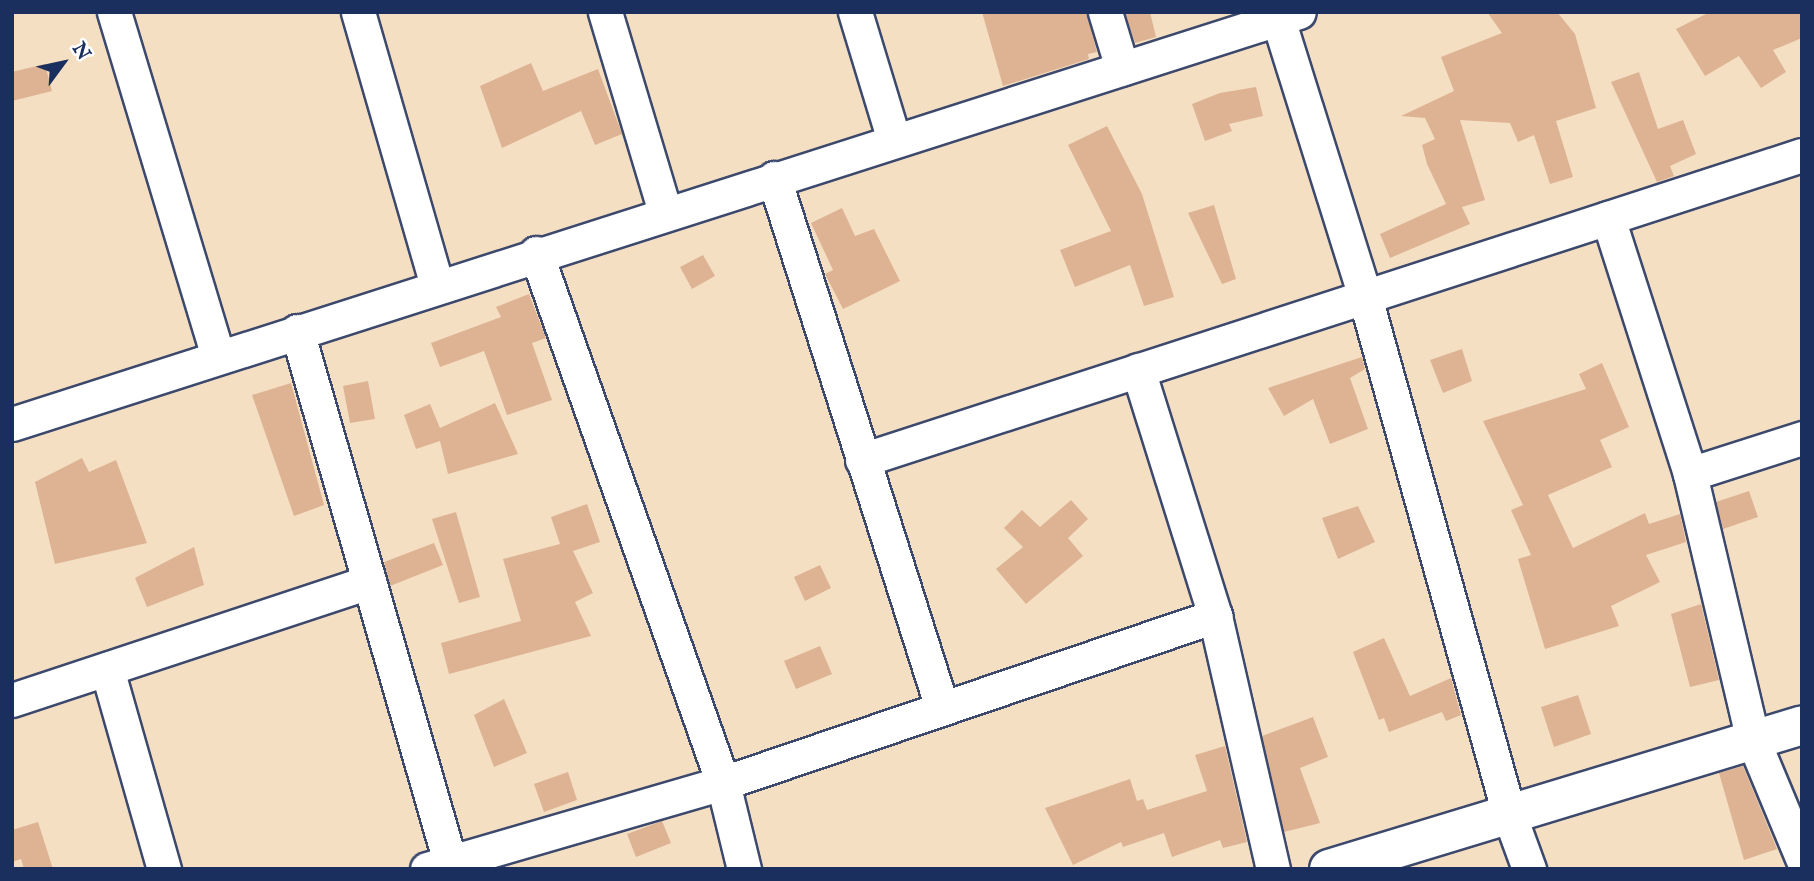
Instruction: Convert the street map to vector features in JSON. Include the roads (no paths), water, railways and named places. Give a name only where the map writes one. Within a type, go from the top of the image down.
[{"type":"street","points":[[114,12],[218,356]]},
{"type":"street","points":[[358,12],[437,285]]},
{"type":"street","points":[[605,12],[665,212]]},
{"type":"street","points":[[855,12],[894,140]]},
{"type":"street","points":[[1105,12],[1122,68]]},
{"type":"street","points":[[12,424],[536,253],[1289,15],[1509,814],[1529,869]]},
{"type":"street","points":[[862,460],[1802,155]]},
{"type":"street","points":[[774,177],[942,708]]},
{"type":"street","points":[[1608,218],[1690,474],[1753,740],[1802,858]]},
{"type":"street","points":[[536,253],[723,783],[744,869]]},
{"type":"street","points":[[297,331],[369,582],[439,865],[516,856],[1215,616]]},
{"type":"street","points":[[1138,370],[1215,616],[1273,869]]},
{"type":"street","points":[[1690,474],[1802,438]]},
{"type":"street","points":[[12,700],[369,582]]},
{"type":"street","points":[[107,669],[164,869]]},
{"type":"street","points":[[1329,869],[1802,725]]}]
